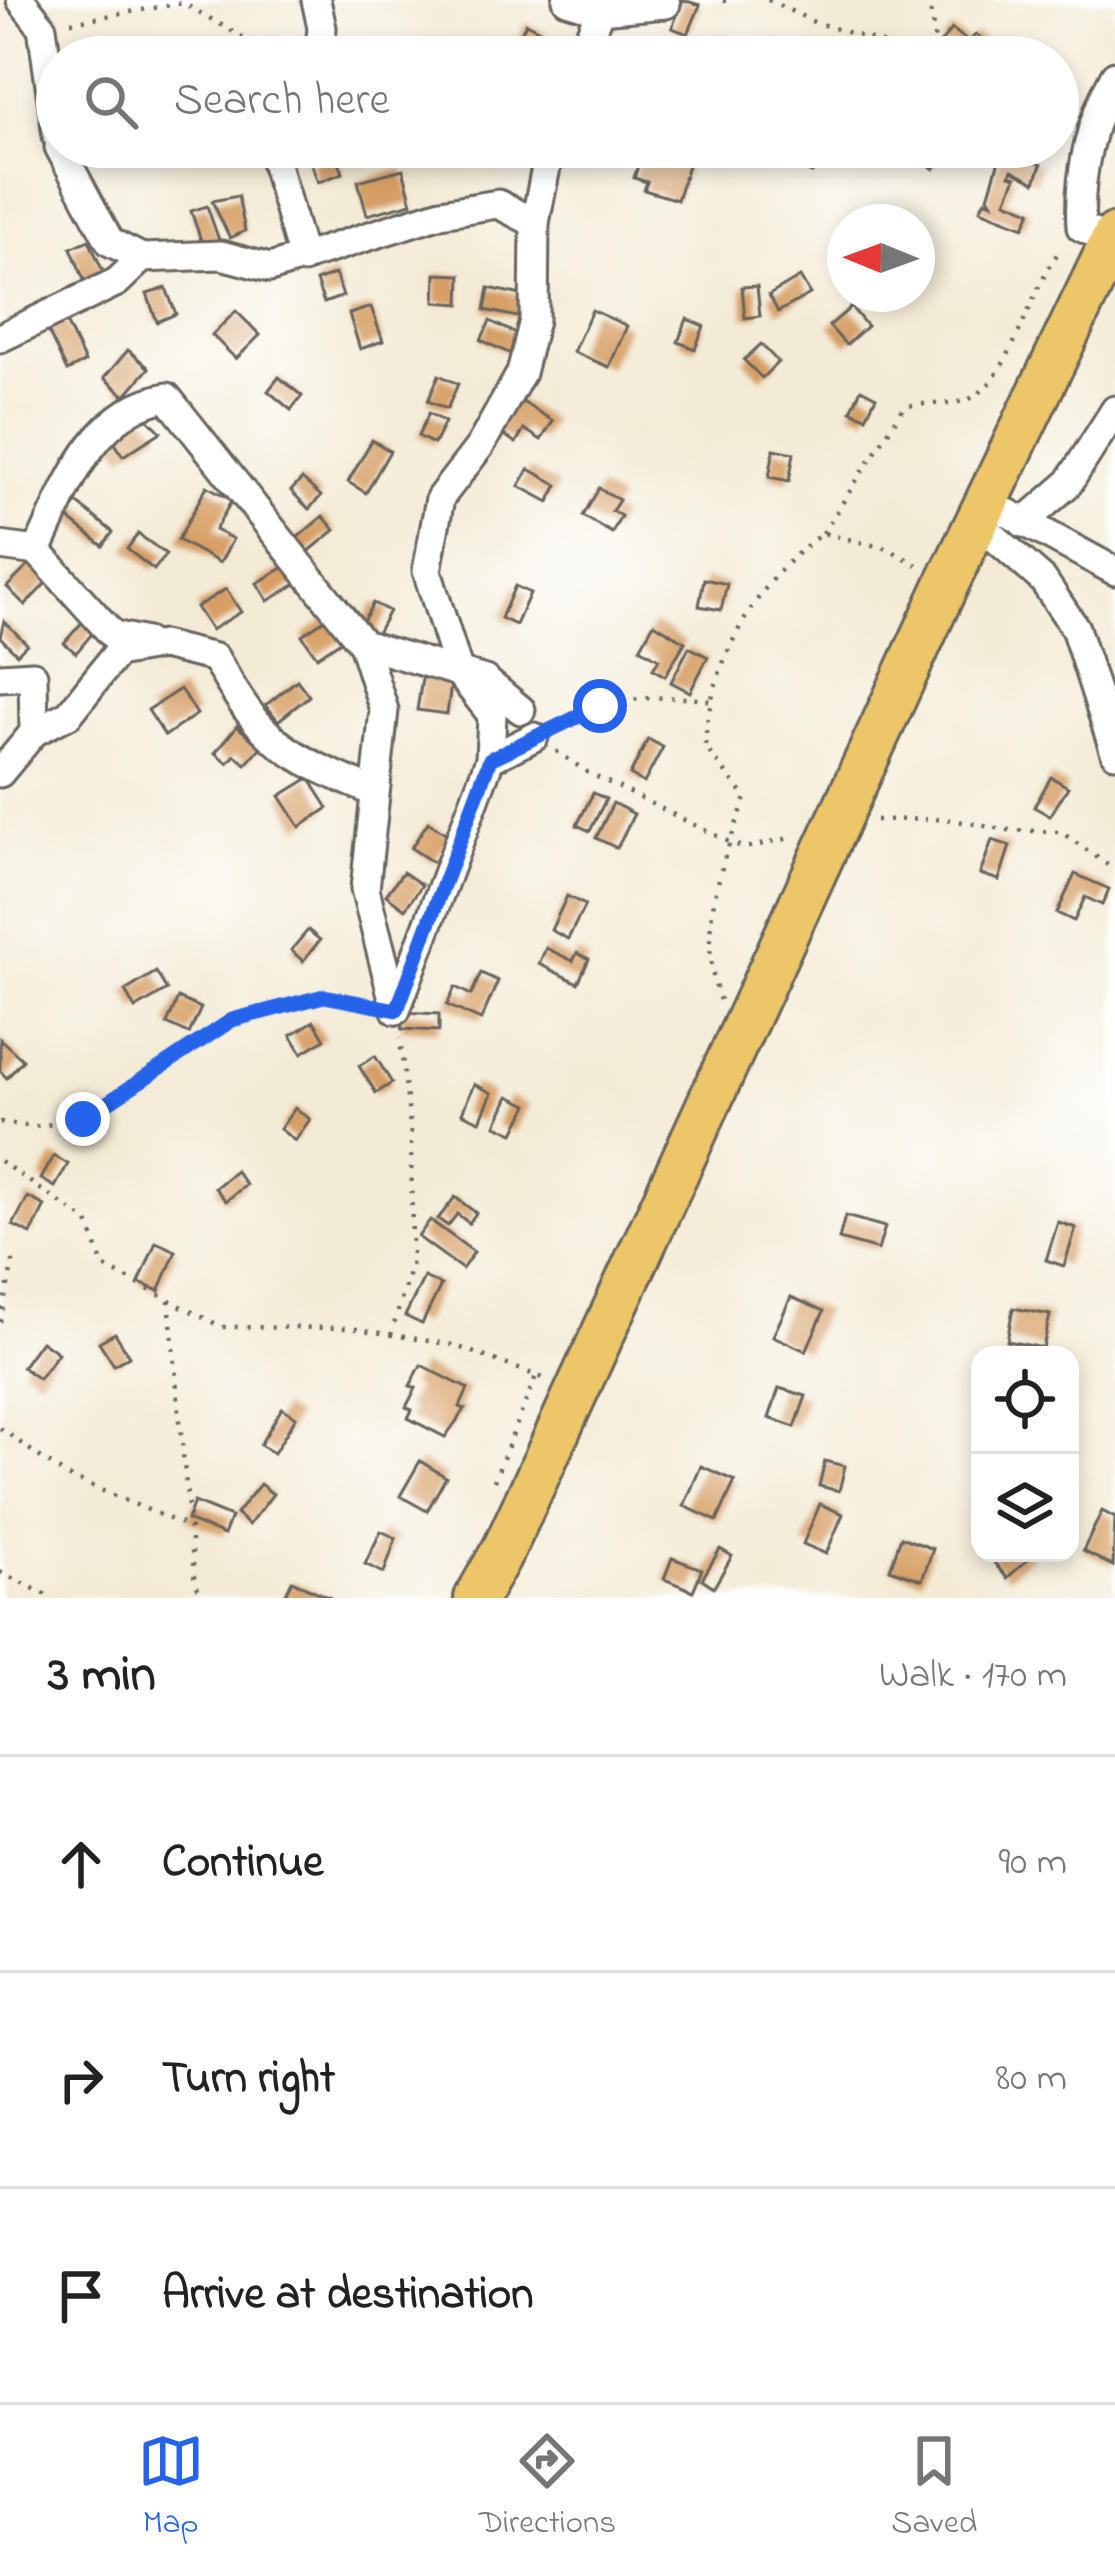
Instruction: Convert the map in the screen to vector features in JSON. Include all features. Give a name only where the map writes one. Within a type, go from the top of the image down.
[{"type":"main road","points":[[476,1598],[736,1045],[1102,235]]},
{"type":"street","points":[[21,0],[42,27],[43,36]]},
{"type":"street","points":[[316,0],[321,36]]},
{"type":"street","points":[[567,0],[666,4]]},
{"type":"street","points":[[589,36],[602,5]]},
{"type":"street","points":[[1102,235],[1086,159],[1115,75]]},
{"type":"street","points":[[69,168],[110,242],[142,258],[221,255],[270,268],[441,212],[498,204],[535,223]]},
{"type":"street","points":[[277,168],[303,259]]},
{"type":"street","points":[[397,1010],[490,759],[492,716],[460,674],[427,571],[440,498],[480,446],[521,373],[534,320],[535,223],[546,168]]},
{"type":"street","points":[[0,338],[117,282],[142,258]]},
{"type":"street","points":[[37,551],[87,447],[141,402],[167,398],[363,644],[384,710],[365,889],[397,1010]]},
{"type":"street","points":[[1023,523],[1068,484],[1115,410]]},
{"type":"street","points":[[981,510],[1023,523],[1115,571]]},
{"type":"street","points":[[981,510],[1043,580],[1075,628],[1115,753]]},
{"type":"street","points":[[0,546],[37,551],[113,635],[215,658],[250,722],[306,763],[372,791]]},
{"type":"street","points":[[363,644],[485,680],[521,710]]},
{"type":"street","points":[[0,772],[34,732],[69,714],[117,653],[162,645]]},
{"type":"street","points":[[0,676],[33,675],[34,732]]},
{"type":"street","points":[[490,759],[535,737]]},
{"type":"path","points":[[768,0],[814,22],[860,36]]},
{"type":"path","points":[[929,0],[934,36]]},
{"type":"path","points":[[42,27],[183,3],[241,36]]},
{"type":"path","points":[[736,1045],[708,969],[722,862],[746,798],[705,746],[712,701],[739,628],[782,563],[824,533],[904,407],[963,402],[989,382],[1056,254],[1102,235]]},
{"type":"path","points":[[824,533],[889,549],[947,582]]},
{"type":"path","points":[[535,737],[600,706],[662,698],[712,701]]},
{"type":"path","points":[[0,1122],[33,1127],[83,1119],[232,1020],[283,1004],[324,996],[397,1010],[411,1134],[412,1262],[391,1335]]},
{"type":"path","points":[[0,1161],[88,1222],[103,1266],[222,1327],[351,1328],[453,1345],[576,1390]]},
{"type":"path","points":[[0,1322],[14,1257]]},
{"type":"path","points":[[169,1300],[195,1584],[205,1598]]},
{"type":"path","points":[[0,1428],[65,1475],[191,1528]]},
{"type":"path","points":[[0,1572],[53,1598]]},
{"type":"building","points":[[683,0],[700,5],[688,34],[672,28]]},
{"type":"building","points":[[526,23],[545,33],[544,36],[520,36]]},
{"type":"building","points":[[313,168],[341,168],[343,173],[318,182]]},
{"type":"building","points":[[637,168],[687,168],[677,200],[644,190],[647,182],[634,178]]},
{"type":"building","points":[[997,168],[1040,168],[1035,182],[1012,170],[1010,175],[1016,177],[1006,201],[1031,211],[1024,227],[980,210],[985,200],[992,203],[988,197]]},
{"type":"building","points":[[403,169],[412,203],[367,215],[358,181]]},
{"type":"building","points":[[238,196],[245,231],[230,238],[212,201]]},
{"type":"building","points":[[207,206],[219,240],[203,246],[191,211]]},
{"type":"building","points":[[89,240],[104,274],[85,282],[71,248]]},
{"type":"building","points":[[335,274],[343,296],[324,303],[316,281]]},
{"type":"building","points":[[436,274],[461,275],[460,304],[435,302]]},
{"type":"building","points":[[800,277],[810,294],[778,312],[769,295]]},
{"type":"building","points":[[757,286],[760,316],[745,318],[742,287]]},
{"type":"building","points":[[166,288],[176,314],[157,322],[147,294]]},
{"type":"building","points":[[489,288],[526,296],[522,318],[485,310]]},
{"type":"building","points":[[371,307],[383,341],[360,349],[349,314]]},
{"type":"building","points":[[592,310],[627,326],[609,367],[573,352]]},
{"type":"building","points":[[236,311],[260,335],[236,359],[212,335]]},
{"type":"building","points":[[845,312],[855,312],[867,326],[846,345],[829,326]]},
{"type":"building","points":[[63,316],[85,362],[67,371],[45,325]]},
{"type":"building","points":[[687,319],[704,326],[695,349],[678,342]]},
{"type":"building","points":[[490,321],[519,335],[511,354],[481,340]]},
{"type":"building","points":[[761,344],[778,362],[762,378],[744,360]]},
{"type":"building","points":[[128,350],[149,368],[125,396],[104,378]]},
{"type":"building","points":[[439,375],[458,384],[447,409],[428,401]]},
{"type":"building","points":[[279,377],[302,396],[291,410],[268,391]]},
{"type":"building","points":[[861,389],[876,397],[866,417],[851,411]]},
{"type":"building","points":[[516,398],[553,421],[541,440],[524,429],[516,443],[496,430]]},
{"type":"building","points":[[141,412],[161,432],[123,456],[109,434]]},
{"type":"building","points":[[429,413],[445,422],[434,444],[418,436]]},
{"type":"building","points":[[372,440],[390,451],[366,493],[348,482]]},
{"type":"building","points":[[774,449],[794,453],[789,481],[769,477]]},
{"type":"building","points":[[529,469],[558,485],[549,502],[519,486]]},
{"type":"building","points":[[302,479],[321,496],[309,509],[291,491]]},
{"type":"building","points":[[207,486],[232,500],[215,530],[233,539],[220,563],[178,540]]},
{"type":"building","points":[[599,488],[619,500],[612,511],[621,516],[612,533],[583,516]]},
{"type":"building","points":[[77,503],[113,532],[103,546],[66,517]]},
{"type":"building","points":[[323,516],[335,530],[302,557],[291,543]]},
{"type":"building","points":[[138,534],[166,554],[154,570],[127,549]]},
{"type":"building","points":[[34,560],[51,578],[25,605],[7,587]]},
{"type":"building","points":[[288,565],[298,583],[268,601],[257,583]]},
{"type":"building","points":[[704,579],[727,584],[721,610],[699,606]]},
{"type":"building","points":[[515,586],[530,593],[516,625],[501,618]]},
{"type":"building","points":[[226,589],[241,612],[211,630],[196,607]]},
{"type":"building","points":[[373,603],[389,611],[376,635],[360,626]]},
{"type":"building","points":[[330,616],[345,638],[317,657],[302,635]]},
{"type":"building","points":[[85,619],[96,629],[76,653],[64,643]]},
{"type":"building","points":[[4,621],[27,644],[17,654],[0,637]]},
{"type":"building","points":[[654,623],[685,642],[665,676],[653,669],[659,659],[640,648]]},
{"type":"building","points":[[689,647],[708,657],[690,692],[671,682]]},
{"type":"building","points":[[423,673],[452,677],[447,714],[417,710]]},
{"type":"building","points":[[297,680],[309,696],[278,721],[266,705]]},
{"type":"building","points":[[180,689],[197,714],[165,736],[148,710]]},
{"type":"building","points":[[237,726],[261,747],[246,764],[235,755],[228,763],[215,753]]},
{"type":"building","points":[[648,739],[663,747],[644,783],[630,775]]},
{"type":"building","points":[[1051,777],[1068,787],[1050,816],[1034,807]]},
{"type":"building","points":[[309,778],[328,808],[300,827],[280,796]]},
{"type":"building","points":[[593,793],[606,799],[590,831],[577,825]]},
{"type":"building","points":[[613,803],[634,814],[617,848],[596,838]]},
{"type":"building","points":[[428,822],[450,836],[434,863],[411,848]]},
{"type":"building","points":[[992,840],[1010,846],[999,880],[980,874]]},
{"type":"building","points":[[403,872],[422,885],[405,909],[386,895]]},
{"type":"building","points":[[1075,874],[1109,889],[1102,905],[1085,897],[1074,921],[1057,913]]},
{"type":"building","points":[[567,896],[585,905],[568,939],[551,930]]},
{"type":"building","points":[[308,930],[320,940],[303,961],[291,950]]},
{"type":"building","points":[[546,948],[573,961],[577,953],[589,959],[578,983],[539,964]]},
{"type":"building","points":[[156,972],[167,990],[135,1009],[125,991]]},
{"type":"building","points":[[481,973],[498,981],[481,1020],[447,1005],[455,987],[471,995]]},
{"type":"building","points":[[178,998],[201,1008],[189,1034],[167,1024]]},
{"type":"building","points":[[402,1012],[439,1014],[439,1031],[402,1029]]},
{"type":"building","points":[[314,1021],[325,1039],[302,1053],[291,1035]]},
{"type":"building","points":[[0,1039],[23,1060],[7,1078],[0,1071]]},
{"type":"building","points":[[375,1056],[392,1083],[376,1093],[359,1066]]},
{"type":"building","points":[[474,1084],[492,1093],[480,1121],[462,1113]]},
{"type":"building","points":[[509,1096],[528,1105],[514,1133],[496,1125]]},
{"type":"building","points":[[295,1108],[310,1119],[295,1141],[280,1129]]},
{"type":"building","points":[[54,1156],[68,1164],[55,1187],[41,1179]]},
{"type":"building","points":[[236,1171],[246,1185],[226,1201],[215,1188]]},
{"type":"building","points":[[28,1197],[45,1206],[31,1234],[13,1225]]},
{"type":"building","points":[[455,1197],[476,1213],[469,1223],[457,1214],[448,1226],[438,1219]]},
{"type":"building","points":[[845,1216],[885,1227],[878,1250],[839,1239]]},
{"type":"building","points":[[430,1220],[474,1252],[462,1269],[418,1237]]},
{"type":"building","points":[[1058,1222],[1076,1228],[1064,1266],[1046,1260]]},
{"type":"building","points":[[156,1242],[176,1251],[159,1291],[139,1283]]},
{"type":"building","points":[[424,1277],[441,1285],[422,1324],[405,1316]]},
{"type":"building","points":[[791,1297],[824,1311],[806,1351],[773,1336]]},
{"type":"building","points":[[1013,1308],[1050,1315],[1043,1346],[1007,1341]]},
{"type":"building","points":[[115,1333],[129,1356],[114,1365],[99,1342]]},
{"type":"building","points":[[41,1341],[58,1353],[39,1379],[22,1367]]},
{"type":"building","points":[[421,1365],[468,1389],[460,1407],[465,1409],[445,1437],[408,1418],[412,1410],[406,1407],[416,1388],[410,1386]]},
{"type":"building","points":[[779,1388],[806,1396],[795,1427],[769,1418]]},
{"type":"building","points":[[282,1408],[296,1417],[274,1453],[260,1445]]},
{"type":"building","points":[[420,1461],[446,1477],[427,1511],[400,1496]]},
{"type":"building","points":[[825,1461],[845,1466],[839,1491],[819,1486]]},
{"type":"building","points":[[701,1466],[735,1481],[717,1521],[684,1506]]},
{"type":"building","points":[[260,1484],[273,1494],[249,1525],[236,1514]]},
{"type":"building","points":[[194,1502],[231,1517],[224,1535],[187,1520]]},
{"type":"building","points":[[820,1504],[843,1514],[826,1554],[803,1544]]},
{"type":"building","points":[[1102,1511],[1115,1518],[1113,1566],[1083,1551]]},
{"type":"building","points":[[381,1531],[396,1538],[384,1573],[365,1564]]},
{"type":"building","points":[[901,1537],[933,1549],[922,1580],[890,1569]]},
{"type":"building","points":[[720,1549],[732,1556],[714,1587],[702,1579]]},
{"type":"building","points":[[672,1558],[702,1569],[693,1591],[664,1579]]},
{"type":"building","points":[[994,1562],[1025,1562],[1007,1578]]},
{"type":"building","points":[[292,1581],[331,1598],[284,1598]]},
{"type":"route","points":[[83,1119],[147,1082],[232,1020],[324,996],[397,1010],[490,759],[566,718],[600,706]]}]
